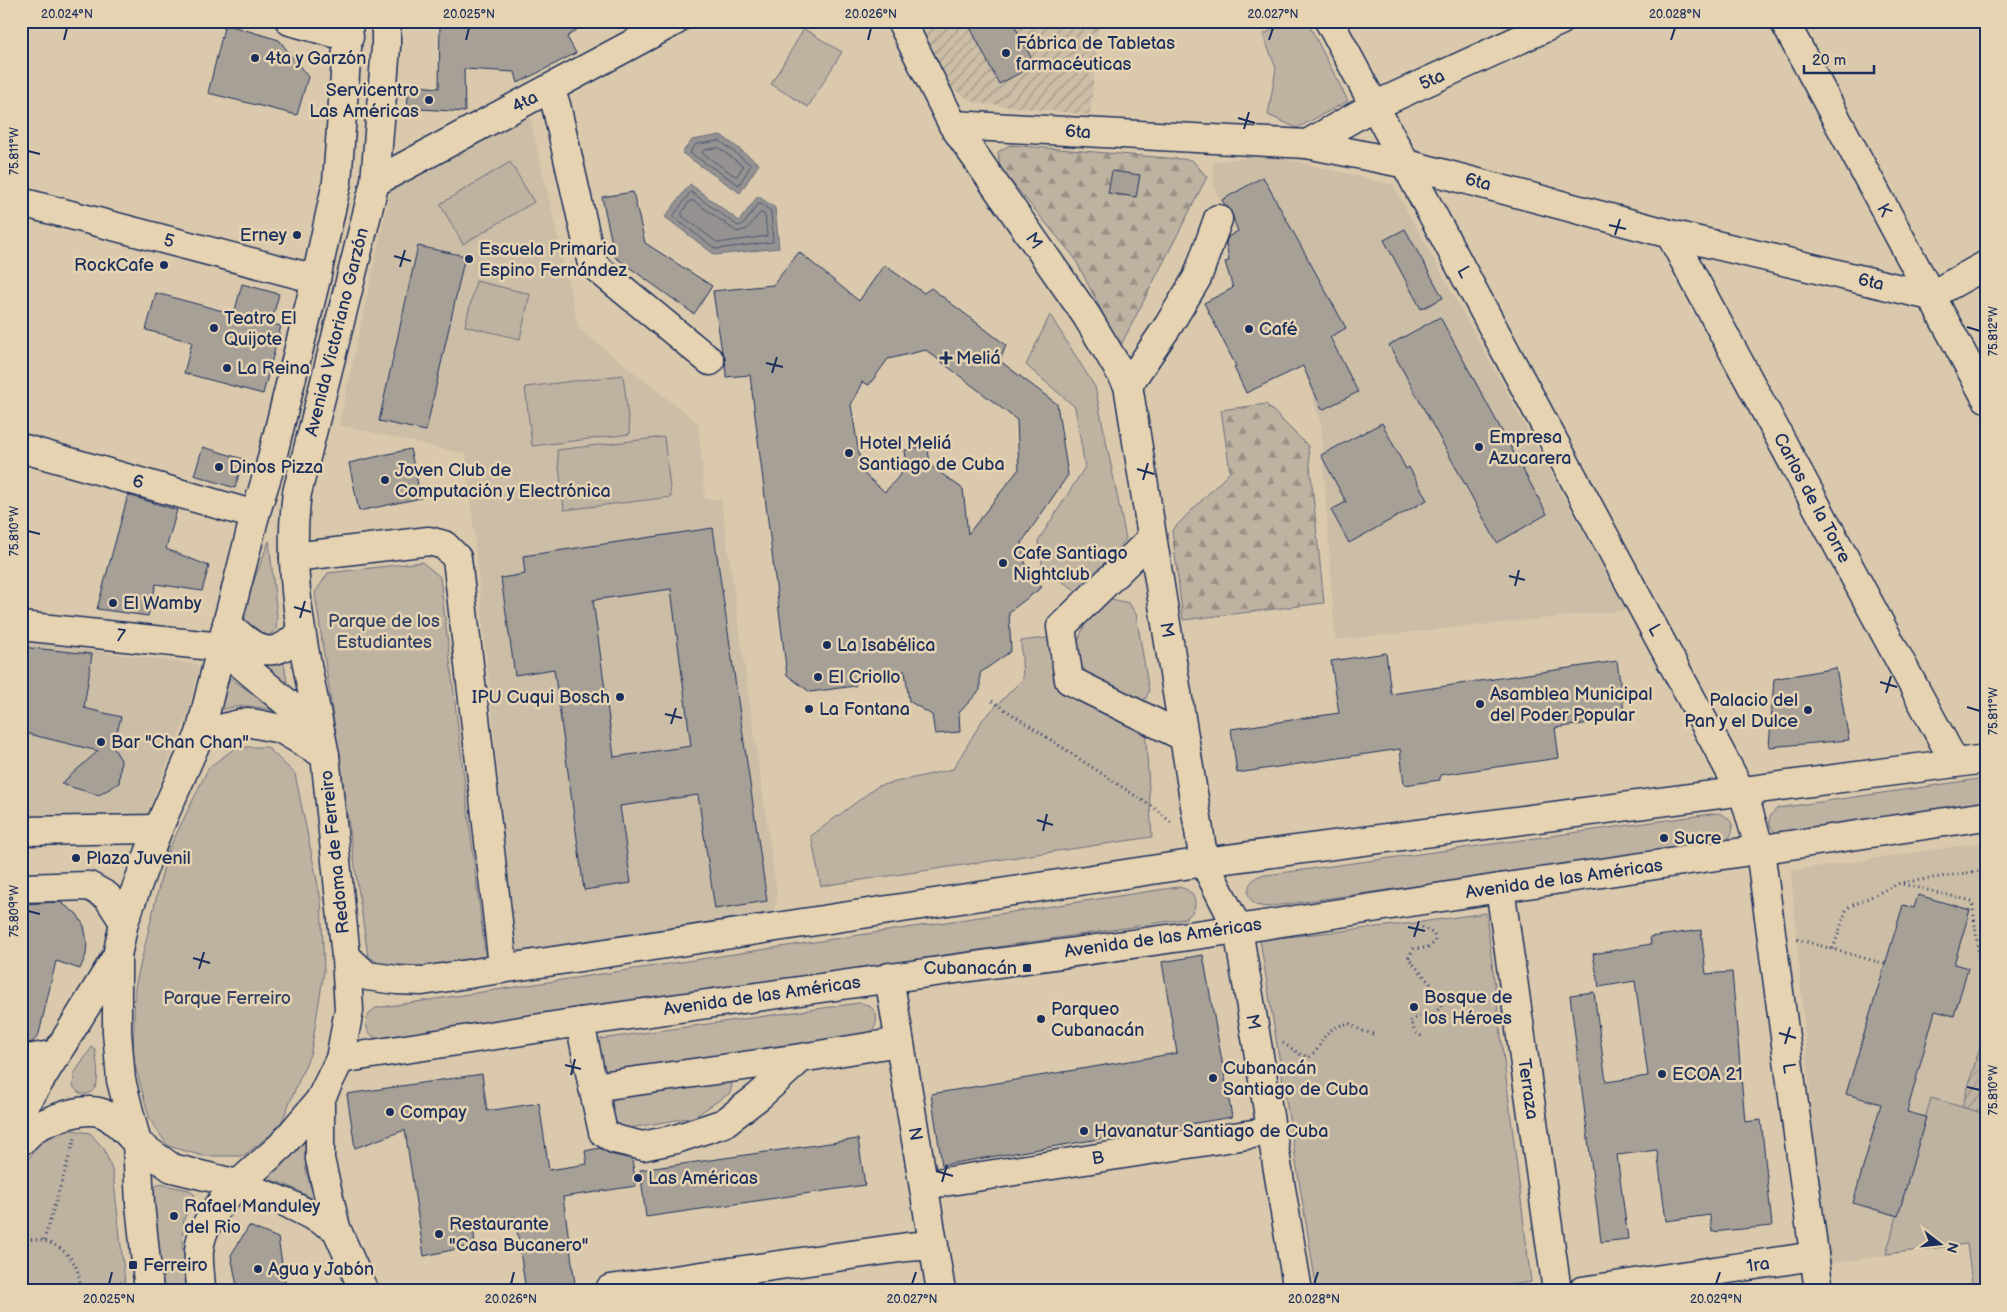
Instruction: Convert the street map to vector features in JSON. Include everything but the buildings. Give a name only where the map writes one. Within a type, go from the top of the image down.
[{"type":"street","points":[[290,21],[349,29]]},
{"type":"street","name":"Avenida Victoriano Garzón","points":[[323,743],[300,632],[294,557],[294,511],[296,493],[375,182],[386,48],[386,21]]},
{"type":"street","name":"4ta","points":[[375,182],[675,21]]},
{"type":"street","name":"M","points":[[901,21],[953,125],[1086,315],[1128,385],[1204,862],[1238,929],[1298,1291]]},
{"type":"street","name":"L","points":[[1329,21],[1721,755],[1743,792],[1760,850],[1819,1291]]},
{"type":"street","name":"5ta","points":[[1306,144],[1374,106],[1560,21]]},
{"type":"street","name":"K","points":[[1784,21],[1986,398]]},
{"type":"street","name":"Avenida Victoriano Garzón","points":[[200,734],[255,515],[269,470],[316,279],[337,182],[349,29]]},
{"type":"street","points":[[549,90],[556,105],[592,264],[710,361]]},
{"type":"street","name":"6ta","points":[[953,125],[1306,144],[1407,164],[1670,234],[1930,296]]},
{"type":"street","name":"5","points":[[21,202],[316,279]]},
{"type":"street","points":[[1128,385],[1168,326],[1197,278],[1218,219]]},
{"type":"street","name":"Carlos de la Torre","points":[[1670,234],[1955,763]]},
{"type":"street","points":[[1930,296],[1986,265]]},
{"type":"street","name":"6","points":[[21,448],[255,515]]},
{"type":"street","points":[[1152,538],[1061,627],[1069,680],[1184,736]]},
{"type":"street","points":[[294,557],[429,541],[444,545],[457,558],[502,957],[501,969]]},
{"type":"street","name":"7","points":[[21,626],[224,635]]},
{"type":"street","points":[[224,635],[253,648],[273,651],[290,643],[300,632]]},
{"type":"street","points":[[224,635],[323,743]]},
{"type":"street","name":"Redoma de Ferreiro","points":[[200,734],[247,722],[281,729],[323,743],[346,957],[349,1010],[340,1059],[320,1100],[281,1146],[224,1198],[208,1221],[199,1250],[201,1291]]},
{"type":"street","points":[[148,1285],[140,1204],[137,1143],[120,1080],[117,1032],[117,956],[124,922],[158,829],[200,734]]},
{"type":"street","points":[[346,957],[368,976],[422,981],[1204,862],[1743,792],[1986,758]]},
{"type":"street","name":"Avenida de las Américas","points":[[340,1059],[580,1022],[1238,929],[1986,816]]},
{"type":"street","points":[[21,831],[158,829]]},
{"type":"street","points":[[21,888],[88,886],[107,896],[124,922]]},
{"type":"street","name":"Terraza","points":[[1500,888],[1556,1291]]},
{"type":"street","points":[[21,1111],[117,956]]},
{"type":"street","name":"N","points":[[889,978],[941,1291]]},
{"type":"street","points":[[580,1022],[603,1132],[614,1139],[643,1146],[676,1139],[724,1123],[759,1096],[801,1058]]},
{"type":"street","points":[[593,1087],[801,1058],[899,1042]]},
{"type":"street","points":[[21,1060],[57,1054]]},
{"type":"street","points":[[320,1100],[320,1158],[336,1228],[364,1291]]},
{"type":"street","points":[[21,1142],[34,1129],[56,1118],[83,1112],[101,1113],[119,1124],[137,1143],[172,1168],[238,1184],[287,1203],[336,1228]]},
{"type":"street","name":"B","points":[[924,1185],[1272,1131]]},
{"type":"street","points":[[610,1288],[907,1247],[934,1245]]},
{"type":"street","name":"1ra","points":[[1582,1291],[1814,1256]]},
{"type":"path","points":[[992,701],[1160,812],[1172,825]]},
{"type":"path","points":[[1833,949],[1847,908],[1900,883],[1986,870]]},
{"type":"path","points":[[1900,883],[1972,901],[1986,1012]]},
{"type":"path","points":[[1414,923],[1434,934],[1435,942],[1427,948],[1414,948],[1408,958],[1435,989],[1441,1006],[1436,1012],[1422,1014],[1410,1021],[1415,1032],[1424,1038]]},
{"type":"path","points":[[1773,942],[1796,938],[1886,964]]},
{"type":"path","points":[[1276,1039],[1300,1054],[1309,1057],[1318,1051],[1329,1031],[1339,1026],[1350,1023],[1360,1030],[1376,1035]]},
{"type":"path","points":[[44,1240],[68,1159]]},
{"type":"path","points":[[21,1241],[28,1239],[44,1240],[58,1246],[70,1257],[77,1271],[79,1289],[148,1285]]},
{"type":"shaded area","points":[[911,21],[1099,21],[1090,115],[976,103],[948,86]]},
{"type":"shaded area","name":"IPU Cuqui Bosch","points":[[530,117],[579,329],[698,423],[705,499],[721,499],[777,895],[772,923],[517,960],[466,454],[339,425],[391,188]]},
{"type":"shaded area","points":[[1270,155],[1393,185],[1626,610],[1335,640],[1321,423],[1304,369],[1214,187],[1213,162]]},
{"type":"shaded area","points":[[21,641],[199,665],[189,710],[145,819],[21,817]]},
{"type":"shaded area","points":[[1986,842],[1986,1291],[1973,1291],[1967,1244],[1825,1264],[1791,871]]},
{"type":"green space","points":[[1287,21],[1307,21],[1348,101],[1297,128],[1268,115],[1276,68],[1263,35]]},
{"type":"green space","points":[[804,29],[842,52],[808,107],[771,84]]},
{"type":"green space","points":[[1010,145],[1192,160],[1207,177],[1120,347],[1074,257],[1000,168],[998,152]]},
{"type":"green space","points":[[510,162],[534,202],[463,244],[440,204]]},
{"type":"green space","points":[[476,281],[530,294],[520,339],[465,326]]},
{"type":"green space","points":[[1050,315],[1095,387],[1126,539],[1078,592],[1043,569],[1038,541],[1085,467],[1075,407],[1026,365]]},
{"type":"green space","points":[[623,375],[630,434],[532,446],[525,387]]},
{"type":"green space","points":[[1266,404],[1308,446],[1324,603],[1183,620],[1172,530],[1230,472],[1221,410]]},
{"type":"green space","points":[[664,437],[671,497],[564,510],[557,450]]},
{"type":"green space","points":[[269,541],[277,616],[276,630],[266,637],[248,629],[243,609]]},
{"type":"green space","name":"Parque de los Estudiantes","points":[[422,562],[440,577],[486,961],[393,973],[368,956],[315,593],[328,573]]},
{"type":"green space","points":[[1107,598],[1129,603],[1136,614],[1149,691],[1141,703],[1093,678],[1085,671],[1076,653],[1076,647],[1089,616]]},
{"type":"green space","points":[[1053,637],[1062,690],[1145,724],[1152,837],[821,886],[811,836],[878,786],[953,769],[983,719],[1023,679],[1021,641]]},
{"type":"green space","points":[[283,658],[288,688],[251,659]]},
{"type":"green space","points":[[228,677],[281,712],[249,706],[217,711]]},
{"type":"green space","name":"Parque Ferreiro","points":[[237,747],[267,747],[295,774],[321,900],[324,971],[311,1052],[279,1128],[243,1156],[203,1156],[168,1146],[150,1120],[133,1058],[135,987],[167,853],[209,767]]},
{"type":"green space","points":[[1986,778],[1986,805],[1777,834],[1771,828],[1769,821],[1774,811],[1778,808]]},
{"type":"green space","points":[[1718,813],[1728,818],[1732,826],[1731,835],[1724,843],[1266,907],[1255,905],[1248,893],[1249,885],[1259,876]]},
{"type":"green space","points":[[1178,887],[1190,892],[1195,901],[1193,911],[1184,919],[381,1040],[371,1035],[366,1026],[368,1016],[376,1008]]},
{"type":"green space","points":[[1486,913],[1531,1282],[1472,1291],[1317,1291],[1260,940]]},
{"type":"green space","points":[[859,1003],[871,1007],[876,1017],[874,1027],[865,1036],[607,1071],[602,1070],[595,1043],[600,1039]]},
{"type":"green space","points":[[1986,1027],[1986,1114],[1962,1107]]},
{"type":"green space","points":[[92,1047],[95,1049],[97,1082],[92,1092],[82,1094],[73,1086],[74,1074]]},
{"type":"green space","points":[[727,1079],[732,1085],[730,1093],[694,1117],[624,1129],[613,1126],[608,1106],[619,1097]]},
{"type":"green space","points":[[1931,1098],[1986,1114],[1986,1291],[1973,1291],[1967,1244],[1886,1254]]},
{"type":"green space","points":[[60,1128],[90,1133],[104,1149],[113,1173],[126,1291],[21,1291],[21,1170],[41,1141]]},
{"type":"green space","points":[[306,1136],[306,1171],[315,1200],[287,1185],[268,1179]]},
{"type":"green space","points":[[160,1184],[189,1190],[195,1195],[184,1219],[182,1241],[189,1291],[164,1291],[152,1196],[154,1187]]},
{"type":"water","points":[[721,135],[759,164],[740,193],[682,153],[692,140]]},
{"type":"water","points":[[690,184],[739,221],[758,196],[775,208],[779,248],[715,255],[665,217]]},
{"type":"place","name":"Fábrica de Tabletas farmacéuticas","points":[[1006,53]]},
{"type":"place","name":"4ta y Garzón","points":[[255,58]]},
{"type":"place","name":"Servicentro Las Américas","points":[[429,100]]},
{"type":"place","name":"Erney","points":[[297,235]]},
{"type":"place","name":"Escuela Primaria Espino Fernández","points":[[469,259]]},
{"type":"place","name":"RockCafe","points":[[164,265]]},
{"type":"place","name":"Teatro El Quijote","points":[[214,328]]},
{"type":"place","name":"Café","points":[[1249,329]]},
{"type":"place","name":"Meliá","points":[[946,358]]},
{"type":"place","name":"La Reina","points":[[227,368]]},
{"type":"place","name":"Empresa Azucarera","points":[[1479,447]]},
{"type":"place","name":"Hotel Meliá Santiago de Cuba","points":[[849,453]]},
{"type":"place","name":"Dinos Pizza","points":[[219,467]]},
{"type":"place","name":"Joven Club de Computación y Electrónica","points":[[385,480]]},
{"type":"place","name":"Cafe Santiago Nightclub","points":[[1003,563]]},
{"type":"place","name":"El Wamby","points":[[113,603]]},
{"type":"place","name":"La Isabélica","points":[[827,645]]},
{"type":"place","name":"El Criollo","points":[[818,677]]},
{"type":"place","name":"IPU Cuqui Bosch","points":[[620,697]]},
{"type":"place","name":"Asamblea Municipal del Poder Popular","points":[[1480,704]]},
{"type":"place","name":"La Fontana","points":[[809,709]]},
{"type":"place","name":"Palacio del Pan y el Dulce","points":[[1808,710]]},
{"type":"place","name":"Bar \"Chan Chan\"","points":[[101,742]]},
{"type":"place","name":"Sucre","points":[[1664,838]]},
{"type":"place","name":"Plaza Juvenil","points":[[76,858]]},
{"type":"place","name":"Cubanacán","points":[[1027,968]]},
{"type":"place","name":"Bosque de los Héroes","points":[[1414,1007]]},
{"type":"place","name":"Parqueo Cubanacán","points":[[1041,1019]]},
{"type":"place","name":"ECOA 21","points":[[1662,1074]]},
{"type":"place","name":"Cubanacán Santiago de Cuba","points":[[1213,1078]]},
{"type":"place","name":"Compay","points":[[390,1112]]},
{"type":"place","name":"Havanatur Santiago de Cuba","points":[[1084,1131]]},
{"type":"place","name":"Las Américas","points":[[638,1178]]},
{"type":"place","name":"Rafael Manduley del Rio","points":[[174,1216]]},
{"type":"place","name":"Restaurante \"Casa Bucanero\"","points":[[439,1234]]},
{"type":"place","name":"Ferreiro","points":[[133,1265]]},
{"type":"place","name":"Agua y Jabón","points":[[258,1269]]}]
